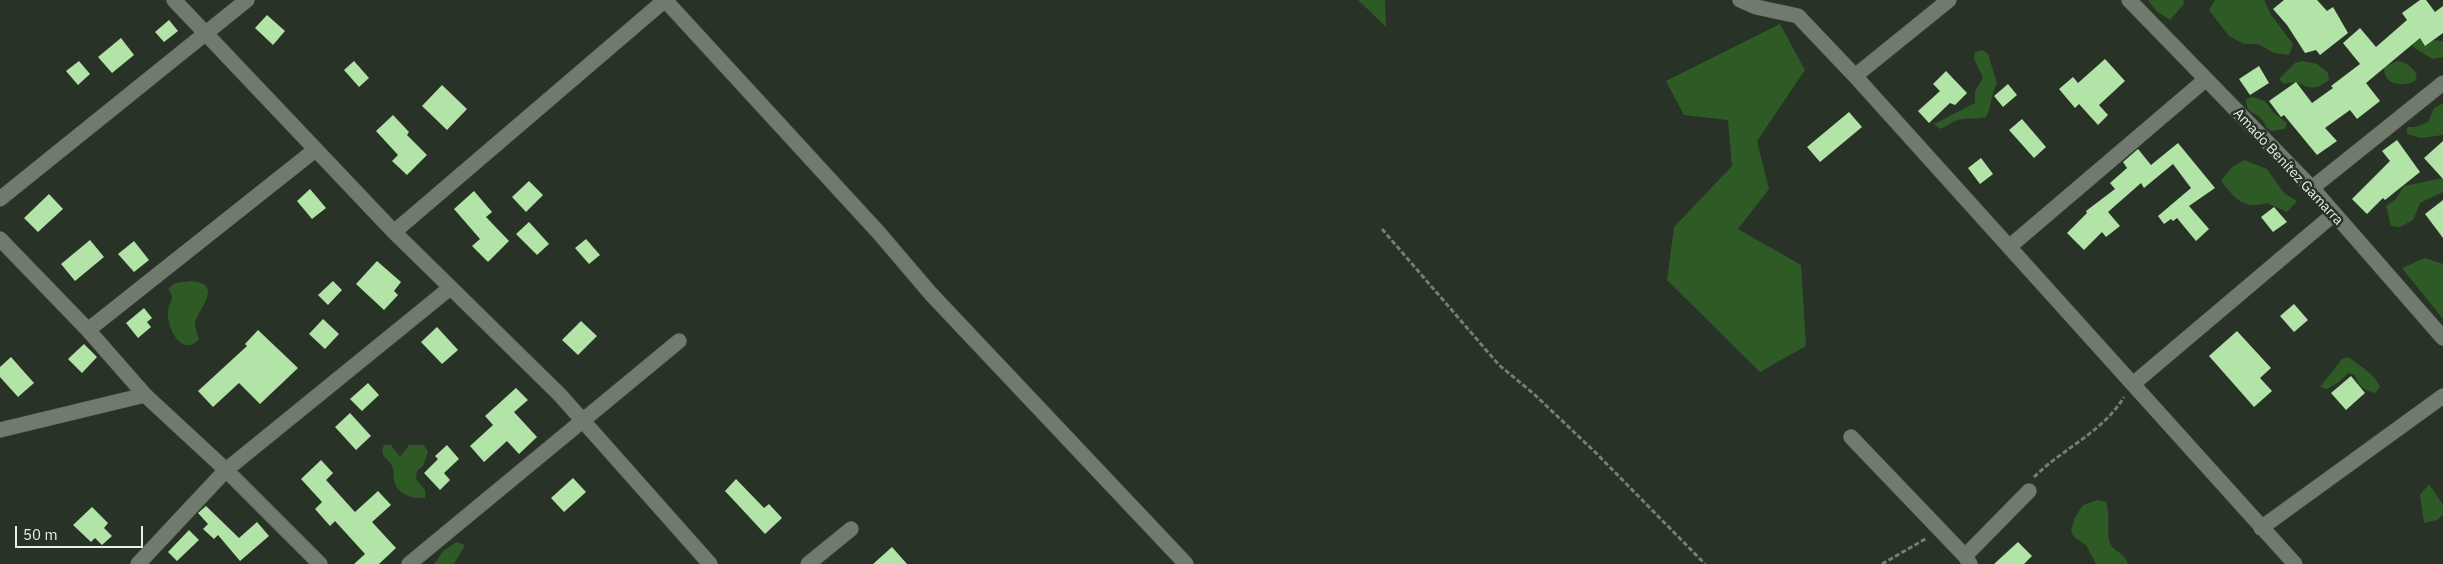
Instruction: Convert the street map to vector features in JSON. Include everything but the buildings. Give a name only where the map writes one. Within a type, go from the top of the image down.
[{"type":"street","points":[[174,0],[394,232],[560,395],[710,564]]},
{"type":"street","points":[[0,199],[247,0]]},
{"type":"street","points":[[394,232],[665,0],[872,226],[931,294],[1186,564]]},
{"type":"street","points":[[1740,0],[1756,7],[1798,16],[1855,76],[2133,384],[2260,528],[2295,564]]},
{"type":"street","points":[[1855,76],[1949,0]]},
{"type":"street","name":"Amado Benítez Gamarra","points":[[2129,0],[2312,188],[2443,338]]},
{"type":"street","points":[[2009,247],[2205,80]]},
{"type":"street","points":[[2312,188],[2443,83]]},
{"type":"street","points":[[88,330],[315,150]]},
{"type":"street","points":[[2133,384],[2334,214]]},
{"type":"street","points":[[0,239],[88,330],[145,395],[226,470],[320,564]]},
{"type":"street","points":[[138,564],[226,470],[450,288]]},
{"type":"street","points":[[409,564],[582,419],[679,341]]},
{"type":"street","points":[[0,430],[145,395]]},
{"type":"street","points":[[2260,528],[2443,396]]},
{"type":"street","points":[[1851,437],[1968,560],[2028,491]]},
{"type":"street","points":[[808,564],[851,529]]},
{"type":"path","points":[[1382,229],[1498,365],[1534,394],[1595,452],[1705,564]]},
{"type":"path","points":[[2028,491],[2031,479],[2048,462],[2105,420],[2122,401],[2133,384]]},
{"type":"path","points":[[1882,564],[1941,530]]},
{"type":"green space","points":[[1358,0],[1385,0],[1386,27]]},
{"type":"green space","points":[[2148,0],[2183,0],[2184,4],[2170,20],[2156,11]]},
{"type":"green space","points":[[2215,0],[2264,0],[2271,15],[2293,44],[2289,55],[2274,53],[2258,44],[2244,44],[2229,36],[2209,10]]},
{"type":"green space","points":[[1780,24],[1805,70],[1757,141],[1769,189],[1738,229],[1801,265],[1806,346],[1760,372],[1667,280],[1674,227],[1732,166],[1728,120],[1684,115],[1666,81]]},
{"type":"green space","points":[[2419,39],[2443,41],[2443,57],[2433,59],[2414,48],[2412,42]]},
{"type":"green space","points":[[1982,50],[1988,54],[1997,83],[1986,117],[1961,119],[1940,129],[1934,124],[1975,103],[1975,91],[1983,78],[1974,59],[1975,52]]},
{"type":"green space","points":[[2302,61],[2317,64],[2328,73],[2329,80],[2321,85],[2310,87],[2297,83],[2284,84],[2279,79],[2295,63]]},
{"type":"green space","points":[[2397,61],[2413,69],[2417,74],[2415,81],[2399,84],[2390,81],[2386,77],[2384,67]]},
{"type":"green space","points":[[2253,97],[2265,101],[2274,113],[2287,123],[2285,129],[2271,131],[2260,118],[2250,111],[2246,99]]},
{"type":"green space","points":[[2443,103],[2443,135],[2421,138],[2407,134],[2407,127],[2415,127],[2428,122],[2434,108]]},
{"type":"green space","points":[[2244,160],[2267,169],[2284,193],[2297,201],[2287,212],[2267,203],[2259,205],[2246,204],[2236,198],[2221,181],[2231,168]]},
{"type":"green space","points":[[2443,178],[2443,192],[2420,203],[2413,220],[2400,227],[2391,226],[2386,206],[2396,199],[2404,186]]},
{"type":"green space","points":[[2425,258],[2443,264],[2443,319],[2402,268]]},
{"type":"green space","points":[[190,281],[201,283],[207,287],[208,292],[195,324],[199,340],[186,345],[176,338],[170,326],[168,312],[172,296],[168,289],[175,283]]},
{"type":"green space","points":[[2348,357],[2366,370],[2377,382],[2380,387],[2375,393],[2362,387],[2355,375],[2348,373],[2339,382],[2327,389],[2320,387],[2342,359]]},
{"type":"green space","points":[[384,445],[391,445],[400,457],[409,445],[424,445],[428,452],[423,466],[417,471],[416,479],[425,490],[425,498],[411,497],[398,489],[394,480],[392,465],[382,452]]},
{"type":"green space","points":[[2429,484],[2443,505],[2443,515],[2437,520],[2424,523],[2420,495]]},
{"type":"green space","points":[[2098,500],[2106,502],[2110,543],[2124,557],[2128,564],[2096,564],[2086,545],[2074,537],[2071,531],[2075,517],[2083,505]]},
{"type":"green space","points":[[457,542],[465,545],[454,564],[434,564],[444,550]]}]
